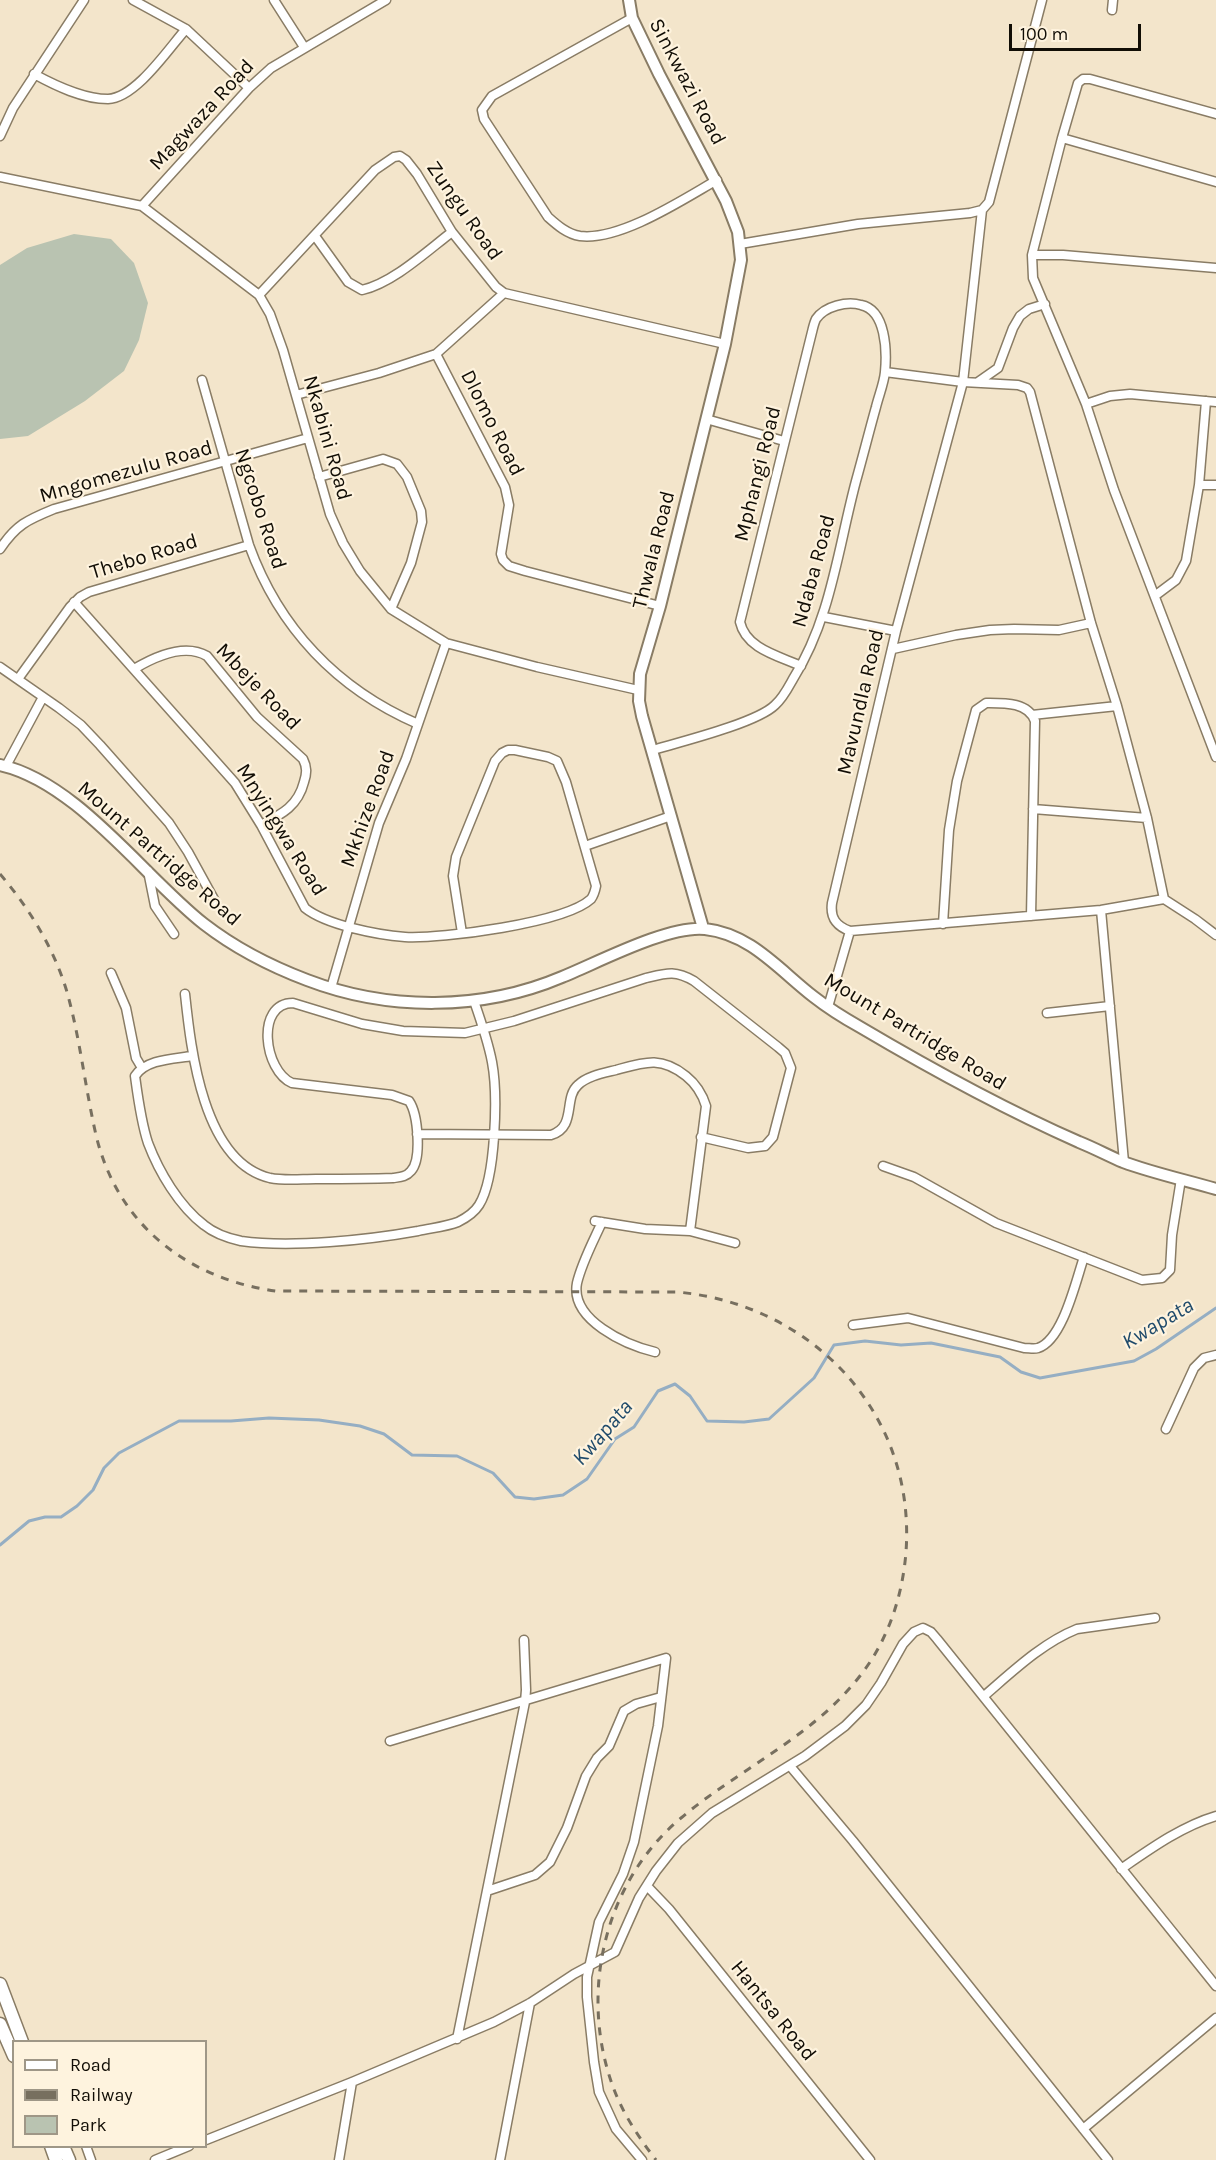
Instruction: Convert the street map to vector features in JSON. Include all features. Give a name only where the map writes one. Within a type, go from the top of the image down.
[{"type":"main road","points":[[0,1984],[21,2040]]},
{"type":"main road","points":[[0,2024],[12,2051]]},
{"type":"street","points":[[0,136],[13,108],[34,74],[84,0]]},
{"type":"street","points":[[133,0],[186,29],[249,88]]},
{"type":"street","points":[[274,0],[304,47]]},
{"type":"street","name":"Magwaza Road","points":[[142,206],[249,88],[272,68],[386,0]]},
{"type":"street","name":"Sinkwazi Road","points":[[629,0],[632,18],[661,78],[717,180]]},
{"type":"street","name":"Mavundla Road","points":[[850,931],[836,923],[831,911],[832,903],[896,631],[963,382],[982,210],[989,202],[1042,0]]},
{"type":"street","points":[[1112,10],[1113,0]]},
{"type":"street","points":[[632,18],[492,96],[482,110],[484,119],[548,217],[558,226],[579,236],[608,234],[625,228],[717,180]]},
{"type":"street","points":[[34,74],[71,92],[109,99],[120,96],[139,83],[186,29]]},
{"type":"street","points":[[1216,114],[1083,79],[1078,83],[1062,138],[1032,255],[1034,278],[1086,404],[1114,490],[1156,594],[1216,757]]},
{"type":"street","points":[[1062,138],[1216,182]]},
{"type":"street","name":"Zungu Road","points":[[259,295],[375,170],[393,156],[400,156],[406,160],[452,232],[496,287],[504,293]]},
{"type":"street","name":"Nkabini Road","points":[[0,177],[142,206],[259,295],[270,314],[330,514],[343,543],[360,571],[391,609],[446,644],[537,668],[638,690]]},
{"type":"street","name":"Thwala Road","points":[[703,928],[642,716],[638,690],[640,674],[660,606],[725,344],[739,278],[741,260],[738,232],[717,180]]},
{"type":"street","points":[[740,244],[858,224],[982,210]]},
{"type":"street","points":[[315,237],[348,282],[362,290],[389,278],[452,232]]},
{"type":"street","points":[[1032,255],[1063,255],[1216,268]]},
{"type":"street","points":[[296,395],[379,373],[436,354],[504,293],[725,344]]},
{"type":"street","name":"Mphangi Road","points":[[801,666],[754,645],[742,634],[740,622],[817,318],[824,312],[843,304],[867,306],[874,311]]},
{"type":"street","points":[[977,382],[998,368],[1020,316],[1029,309],[1045,304]]},
{"type":"street","name":"Ndaba Road","points":[[652,750],[735,724],[768,711],[781,698],[812,647],[824,617],[844,526],[885,372],[882,329],[874,311]]},
{"type":"street","name":"Dlomo Road","points":[[436,354],[505,487],[509,506],[501,554],[505,563],[525,571],[660,606]]},
{"type":"street","points":[[885,372],[963,382],[1018,385],[1027,388],[1030,392],[1091,623],[1117,706],[1147,818],[1164,899]]},
{"type":"street","name":"Ngcobo Road","points":[[202,380],[249,545],[258,571],[279,609],[326,666],[370,700],[418,724]]},
{"type":"street","points":[[1086,404],[1110,396],[1130,394],[1216,402]]},
{"type":"street","points":[[1156,594],[1176,580],[1186,561],[1199,485],[1206,401]]},
{"type":"street","points":[[706,419],[784,441]]},
{"type":"street","name":"Mngomezulu Road","points":[[0,549],[11,533],[40,515],[308,438]]},
{"type":"street","points":[[319,477],[383,459],[397,464],[407,477],[421,511],[422,522],[411,563],[391,609]]},
{"type":"street","points":[[1199,485],[1216,485]]},
{"type":"street","name":"Thebo Road","points":[[18,679],[75,602],[89,592],[249,545]]},
{"type":"street","name":"Mnyingwa Road","points":[[75,602],[235,783],[261,825],[305,908],[314,916],[387,935],[408,937],[462,933],[526,923],[573,909],[593,897],[596,886],[585,846]]},
{"type":"street","points":[[824,617],[896,631]]},
{"type":"street","points":[[893,649],[990,630],[1059,630],[1091,623]]},
{"type":"street","name":"Mkhize Road","points":[[331,988],[379,823],[418,724],[446,644]]},
{"type":"street","name":"Mbeje Road","points":[[134,669],[165,655],[188,651],[200,652],[207,656],[256,717],[303,759],[306,765],[306,775],[302,790],[295,802],[282,814],[261,825]]},
{"type":"street","points":[[0,667],[81,725],[169,823],[216,903]]},
{"type":"street","points":[[3,765],[43,697]]},
{"type":"street","points":[[943,924],[949,830],[957,781],[976,710],[986,703],[1023,707],[1035,721],[1031,916]]},
{"type":"street","points":[[1032,715],[1117,706]]},
{"type":"street","points":[[462,933],[453,876],[456,857],[490,771],[502,753],[515,750],[556,761],[566,782],[585,846],[671,816]]},
{"type":"street","name":"Mount Partridge Road","points":[[3,765],[26,774],[62,795],[204,924],[240,949],[271,965],[331,988],[372,998],[416,1003],[474,1000],[519,991],[559,979],[620,951],[687,929],[703,928],[751,944],[828,1007],[908,1056],[1025,1118],[1124,1161],[1216,1189]]},
{"type":"street","points":[[1034,809],[1147,818]]},
{"type":"street","points":[[148,871],[154,906],[174,934]]},
{"type":"street","points":[[828,1007],[850,931],[1101,910],[1164,899],[1182,909],[1216,935]]},
{"type":"street","points":[[1101,910],[1124,1161]]},
{"type":"street","points":[[111,973],[126,1008],[136,1058],[142,1068]]},
{"type":"street","points":[[184,994],[192,1056],[211,1118],[226,1144],[247,1167],[268,1178],[402,1177],[412,1170],[415,1164],[417,1134],[412,1106],[404,1099],[392,1095],[292,1083],[285,1080],[274,1066],[268,1036],[272,1014],[281,1005],[293,1002],[362,1024],[404,1031],[465,1033],[646,978],[667,973],[683,975],[694,981],[785,1053],[790,1068],[773,1137],[765,1146],[748,1148],[701,1137]]},
{"type":"street","points":[[192,1056],[161,1061],[142,1068],[135,1076],[148,1143],[164,1174],[189,1212],[205,1226],[221,1236],[261,1243],[359,1239],[401,1234],[456,1222],[471,1215],[485,1194],[489,1181],[494,1135],[494,1074],[484,1029],[474,1000]]},
{"type":"street","points":[[1047,1013],[1110,1006]]},
{"type":"street","points":[[417,1134],[544,1136],[556,1134],[565,1124],[573,1093],[578,1084],[600,1074],[652,1061],[670,1064],[691,1080],[706,1106],[690,1231]]},
{"type":"street","points":[[883,1166],[914,1177],[996,1223],[1142,1280],[1162,1278],[1170,1270],[1172,1235],[1181,1179]]},
{"type":"street","points":[[655,1352],[639,1348],[607,1331],[593,1321],[579,1303],[577,1284],[598,1222],[645,1229],[690,1231],[735,1243]]},
{"type":"street","points":[[853,1325],[908,1318],[1024,1348],[1037,1348],[1053,1337],[1061,1323],[1084,1257]]},
{"type":"street","points":[[1166,1430],[1194,1368],[1204,1358],[1216,1355]]},
{"type":"street","points":[[984,1696],[1026,1661],[1067,1633],[1077,1629],[1155,1618]]},
{"type":"street","points":[[207,2140],[458,2039],[530,2003],[554,1986],[608,1957],[618,1948],[633,1908],[647,1886],[666,1857],[691,1830],[729,1801],[790,1766],[834,1736],[857,1715],[881,1683],[903,1644],[918,1629],[923,1628],[931,1632],[984,1696],[1216,1986]]},
{"type":"street","points":[[458,2039],[525,1702],[524,1640]]},
{"type":"street","points":[[390,1741],[666,1658],[649,1770],[630,1857],[599,1922],[588,1966],[587,1997],[599,2092],[616,2129],[642,2160]]},
{"type":"street","points":[[487,1891],[535,1875],[550,1863],[567,1828],[591,1765],[609,1746],[624,1711],[636,1704],[661,1697]]},
{"type":"street","points":[[790,1766],[853,1841],[1108,2160]]},
{"type":"street","points":[[1121,1869],[1171,1838],[1216,1816]]},
{"type":"street","name":"Hantsa Road","points":[[647,1886],[669,1909],[870,2160]]},
{"type":"street","points":[[500,2160],[530,2003]]},
{"type":"street","points":[[1083,2128],[1216,2018]]},
{"type":"street","points":[[339,2160],[352,2082]]},
{"type":"street","points":[[155,2160],[184,2148]]},
{"type":"green space","points":[[74,234],[111,239],[134,263],[148,303],[139,340],[124,371],[85,401],[28,436],[0,439],[0,265],[27,248]]},
{"type":"waterway","name":"Kwapata","points":[[0,1545],[29,1521],[45,1517],[61,1517],[77,1506],[93,1490],[104,1468],[119,1453],[179,1421],[269,1418],[319,1420],[360,1426],[384,1434],[412,1455],[457,1456],[493,1473],[515,1497],[534,1499],[563,1495],[587,1479],[615,1439],[634,1427],[658,1391],[675,1384],[690,1396],[707,1421],[744,1422],[769,1419],[814,1378],[834,1345],[865,1341],[901,1345],[931,1343],[1000,1357],[1021,1372],[1040,1378],[1134,1361],[1156,1349],[1216,1308]]},
{"type":"railway","points":[[0,874],[40,929],[62,976],[75,1027],[96,1135],[106,1167],[120,1195],[139,1220],[160,1242],[185,1260],[213,1274],[244,1285],[276,1291],[677,1292],[726,1301],[771,1318],[811,1343],[846,1374],[874,1412],[893,1454],[905,1501],[906,1552],[902,1580],[895,1608],[879,1647],[853,1685],[831,1707],[783,1746],[681,1818],[654,1845],[632,1875],[616,1909],[604,1944],[599,1981],[599,2019],[604,2056],[623,2110],[656,2160]]}]
